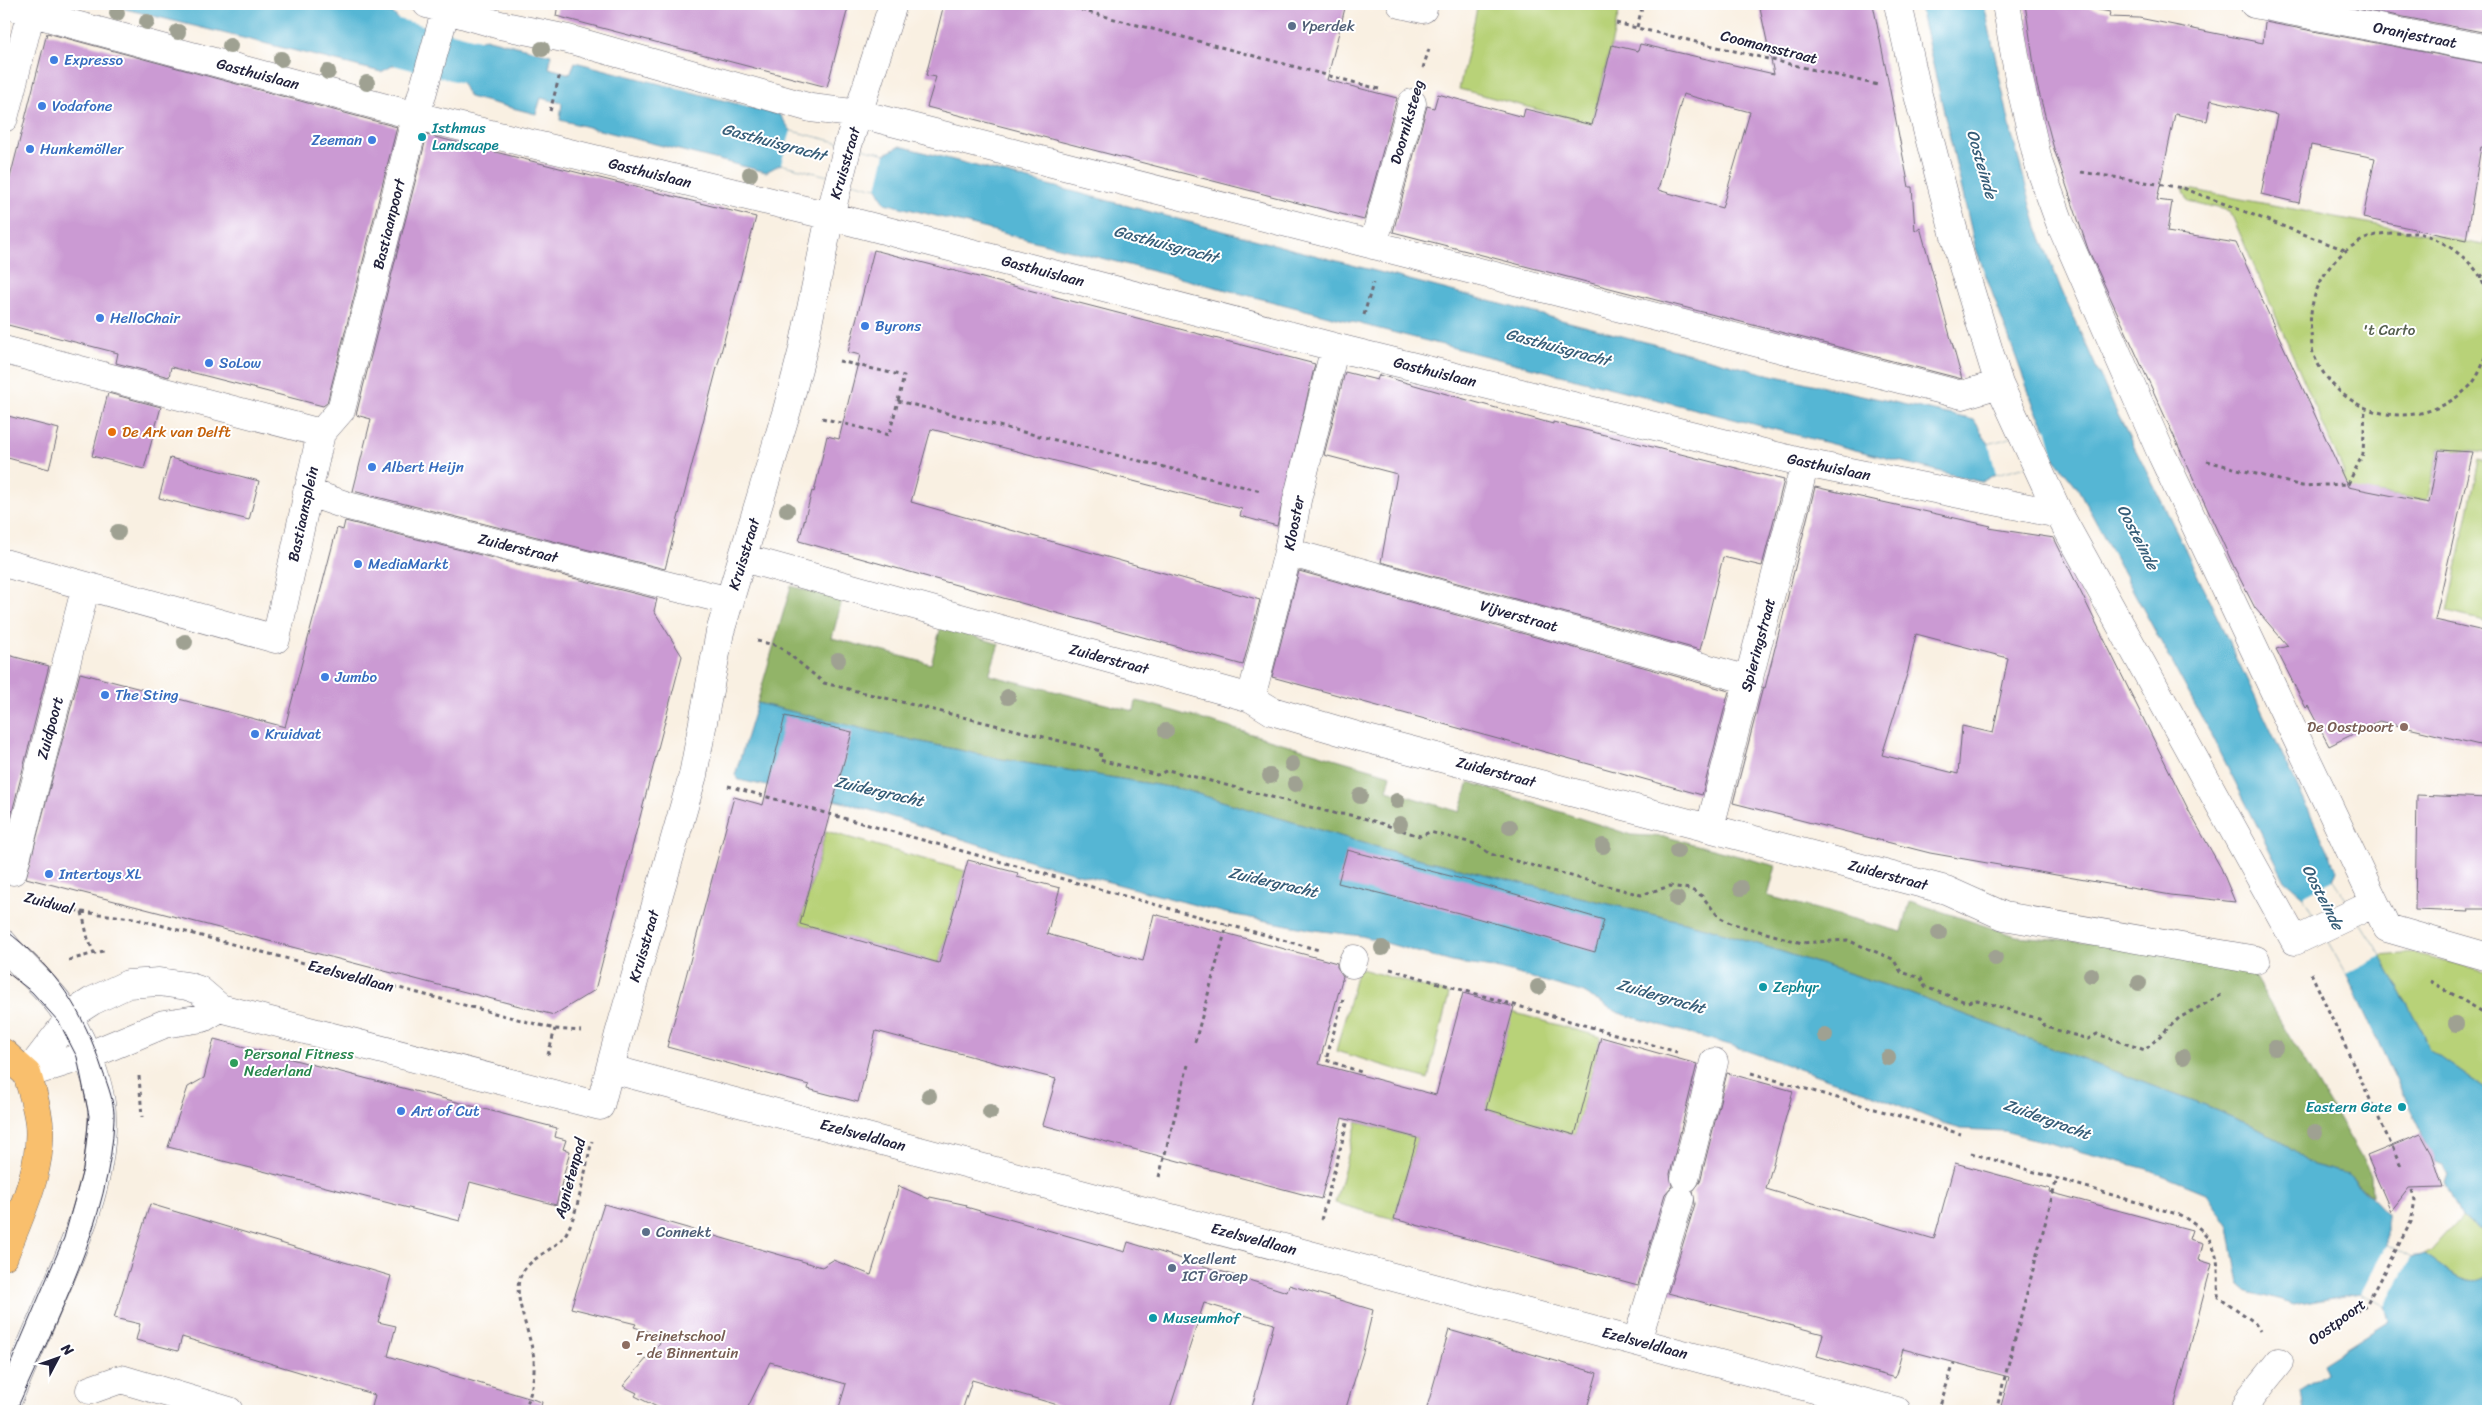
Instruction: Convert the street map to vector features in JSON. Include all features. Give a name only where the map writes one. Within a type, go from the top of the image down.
[{"type":"main road","points":[[4,1053],[36,1104],[39,1126],[33,1182],[4,1256]]},
{"type":"street","name":"Gasthuislaan","points":[[5,4],[33,7],[68,23],[416,116],[830,216],[1335,347],[1805,463],[2059,514]]},
{"type":"street","name":"Kruisstraat","points":[[600,1106],[611,1069],[618,1034],[693,775],[720,632],[787,410],[802,353],[830,216],[848,145],[860,114],[892,4]]},
{"type":"street","points":[[1898,4],[1918,95],[1962,263],[1999,384],[2059,514],[2304,936],[2369,905]]},
{"type":"street","points":[[2006,4],[2020,84],[2039,165],[2060,224],[2162,455],[2369,905],[2387,928],[2488,957]]},
{"type":"street","name":"Oranjestraat","points":[[2254,4],[2488,49]]},
{"type":"street","points":[[437,6],[503,14],[568,39],[811,108],[860,114],[1962,394],[1999,384]]},
{"type":"street","name":"Bastiaanpoort","points":[[321,433],[340,410],[416,116],[439,39],[437,6]]},
{"type":"street","points":[[4,118],[33,7]]},
{"type":"street","name":"Doorniksteeg","points":[[1373,245],[1413,101]]},
{"type":"street","name":"Klooster","points":[[1251,698],[1288,552],[1298,500],[1335,347]]},
{"type":"street","points":[[4,350],[321,433]]},
{"type":"street","name":"Bastiaansplein","points":[[4,563],[276,639],[321,433]]},
{"type":"street","name":"Spieringstraat","points":[[1710,827],[1805,463]]},
{"type":"street","name":"Zuiderstraat","points":[[307,492],[348,506],[730,601]]},
{"type":"street","name":"Vijverstraat","points":[[1288,552],[1749,680]]},
{"type":"street","name":"Zuiderstraat","points":[[743,558],[1251,698],[1272,711],[1364,738],[1946,890],[2004,916],[2256,960]]},
{"type":"street","name":"Zuidpoort","points":[[13,871],[86,586]]},
{"type":"street","points":[[4,1409],[77,1241],[100,1164],[102,1115],[87,1055],[69,1019],[43,982],[9,954]]},
{"type":"street","points":[[16,1074],[69,1019],[92,1001],[116,989],[139,982],[159,982],[199,990],[220,1008],[600,1106]]},
{"type":"street","points":[[16,1074],[87,1055],[164,1024],[203,1018],[220,1008]]},
{"type":"street","points":[[1637,1341],[1682,1188],[1714,1062]]},
{"type":"street","name":"Ezelsveldlaan","points":[[611,1069],[1897,1411]]},
{"type":"street","points":[[2244,1411],[2251,1397],[2279,1362]]},
{"type":"street","points":[[90,1390],[121,1379],[229,1411]]},
{"type":"path","points":[[1058,4],[1413,101]]},
{"type":"path","points":[[1637,27],[1643,4]]},
{"type":"path","name":"Doorniksteeg","points":[[1413,101],[1435,30],[1418,8]]},
{"type":"path","name":"Coomansstraat","points":[[1616,23],[1918,95]]},
{"type":"path","points":[[552,101],[560,71]]},
{"type":"path","points":[[2039,165],[2183,188],[2345,250]]},
{"type":"path","points":[[2488,300],[2480,277],[2454,248],[2418,233],[2380,234],[2345,250],[2320,279],[2309,316],[2314,354],[2333,387],[2365,409],[2403,417],[2440,408],[2471,385],[2488,353]]},
{"type":"path","points":[[2480,277],[2488,271]]},
{"type":"path","points":[[1363,319],[1375,274]]},
{"type":"path","points":[[787,410],[889,435],[898,401],[904,376],[802,353]]},
{"type":"path","points":[[898,401],[1298,500]]},
{"type":"path","points":[[2162,455],[2181,453],[2302,486],[2348,484],[2363,454],[2365,409]]},
{"type":"path","points":[[720,632],[779,646],[824,683],[1101,751],[1100,760],[1157,774],[1168,770],[1336,814],[1350,814],[1364,820],[1420,836],[1430,832],[1476,844],[1490,854],[1641,895],[1670,886],[1690,889],[1702,896],[1719,917],[1730,922],[1802,943],[1847,940],[1893,959],[1901,972],[1921,978],[1924,987],[1966,1002],[1977,1000],[2039,1019],[2046,1028],[2088,1039],[2097,1034],[2145,1050],[2179,1018],[2243,983],[2256,960]]},
{"type":"path","name":"Zuidwal","points":[[35,899],[82,912],[88,939],[94,953]]},
{"type":"path","name":"Ezelsveldlaan","points":[[82,912],[133,918],[555,1030],[578,1031],[593,1028],[618,1034]]},
{"type":"path","points":[[1195,1042],[1226,926]]},
{"type":"path","points":[[2304,936],[2402,1168]]},
{"type":"path","points":[[1353,961],[1326,1060],[1362,1072],[1361,1075]]},
{"type":"path","points":[[1150,1211],[1188,1065]]},
{"type":"path","name":"Agnietenpad","points":[[525,1411],[534,1384],[534,1358],[519,1293],[519,1280],[536,1257],[562,1239],[571,1223],[600,1106]]},
{"type":"path","points":[[1312,1254],[1348,1120]]},
{"type":"path","points":[[1971,1153],[2180,1216],[2199,1226],[2218,1259],[2218,1296],[2254,1322],[2279,1362]]},
{"type":"path","points":[[1996,1411],[2058,1178]]},
{"type":"path","name":"Oostpoort","points":[[2279,1362],[2338,1325],[2366,1304],[2411,1222],[2415,1200],[2412,1190]]},
{"type":"path","points":[[1938,1411],[1954,1364]]},
{"type":"green space","points":[[1478,4],[1621,4],[1592,124],[1459,89]]},
{"type":"green space","name":"'t Carto","points":[[2183,188],[2483,245],[2488,226],[2488,453],[2440,448],[2427,500],[2299,482],[2300,464],[2345,475],[2230,211],[2188,201]]},
{"type":"green space","points":[[2479,460],[2488,462],[2488,622],[2447,612]]},
{"type":"green space","points":[[791,586],[842,600],[832,638],[931,664],[941,626],[999,644],[989,675],[1134,711],[1136,701],[1146,703],[1391,775],[1387,790],[1460,812],[1469,782],[1631,835],[1667,837],[1776,866],[1768,896],[1902,932],[1910,901],[2016,936],[2103,943],[2250,969],[2371,1174],[2372,1197],[2348,1174],[2313,1165],[2265,1131],[2205,1106],[1903,991],[1705,927],[1404,855],[1181,789],[1001,759],[884,734],[757,703]]},
{"type":"green space","points":[[826,831],[965,871],[939,963],[800,924]]},
{"type":"green space","points":[[2414,953],[2488,972],[2488,1091],[2430,1050],[2423,1033],[2381,956]]},
{"type":"green space","points":[[1358,968],[1449,994],[1428,1079],[1336,1051]]},
{"type":"green space","points":[[1512,1012],[1601,1037],[1575,1135],[1486,1109]]},
{"type":"green space","points":[[1357,1122],[1417,1138],[1394,1219],[1335,1203]]},
{"type":"green space","points":[[2461,1217],[2488,1235],[2488,1275],[2481,1280],[2473,1281],[2455,1275],[2424,1254],[2432,1250]]},
{"type":"water","points":[[105,4],[353,4],[394,14],[406,30],[396,64],[381,72]]},
{"type":"water","name":"Oosteinde","points":[[1919,4],[1984,4],[2012,135],[2037,227],[2061,289],[2116,411],[2177,532],[2337,870],[2333,880],[2381,956],[2423,1033],[2430,1050],[2488,1091],[2488,1235],[2461,1217],[2445,1183],[2448,1174],[2443,1165],[2435,1162],[2346,974],[2303,896],[2285,881],[2213,738],[2077,487],[2054,458],[1996,474],[1981,482],[885,203],[877,188],[781,164],[766,172],[560,120],[562,103],[541,98],[536,114],[469,97],[460,80],[469,47],[485,38],[551,55],[549,68],[570,74],[575,62],[780,115],[791,131],[885,154],[900,146],[1763,373],[1974,420],[1989,444],[2046,428],[2035,409],[1975,246]]},
{"type":"water","name":"Zuidergracht","points":[[757,703],[884,734],[1001,759],[1181,789],[1404,855],[1705,927],[1903,991],[2205,1106],[2265,1131],[2313,1165],[2348,1174],[2387,1214],[2387,1245],[2411,1258],[2424,1254],[2446,1270],[2464,1279],[2481,1280],[2488,1275],[2488,1411],[2303,1411],[2300,1390],[2327,1373],[2323,1363],[2389,1321],[2385,1306],[2361,1293],[2294,1305],[2247,1291],[2239,1284],[2229,1227],[2206,1193],[2147,1169],[2004,1131],[1961,1129],[1947,1125],[1877,1096],[1730,1045],[1619,1013],[1582,992],[1500,969],[1452,962],[1362,936],[1314,930],[1225,913],[1038,863],[851,804],[739,780],[735,775]]},
{"type":"pier","points":[[791,131],[885,154],[877,188],[781,164]]},
{"type":"pier","points":[[2046,428],[2054,458],[1996,474],[1989,444]]},
{"type":"pier","points":[[2333,880],[2381,956],[2346,974],[2303,896]]},
{"type":"pier","points":[[2387,1245],[2411,1258],[2385,1306],[2361,1293]]},
{"type":"building","points":[[558,4],[849,4],[827,87],[556,16]]},
{"type":"building","points":[[944,4],[1346,4],[1327,80],[1397,98],[1364,220],[927,107],[936,77],[926,75]]},
{"type":"building","points":[[1759,4],[1873,4],[1909,187],[1912,187],[1915,231],[1920,227],[1962,379],[1393,232],[1427,106],[1434,108],[1438,94],[1523,117],[1525,109],[1592,125],[1612,45],[1638,51],[1640,44],[1774,74]],"holes":[[[1683,94],[1750,112],[1722,208],[1658,190]]]},
{"type":"building","points":[[2025,4],[2068,4],[2110,12],[2109,17],[2139,18],[2263,43],[2265,22],[2488,64],[2488,148],[2481,147],[2466,240],[2363,218],[2375,158],[2311,145],[2299,203],[2261,194],[2277,115],[2211,100],[2207,121],[2175,114],[2157,200],[2172,202],[2167,232],[2236,243],[2348,487],[2429,503],[2439,450],[2473,452],[2435,620],[2488,632],[2488,747],[2379,721],[2329,746],[2308,706],[2306,708],[2276,649],[2288,646],[2255,608],[2234,567],[2088,249],[2054,149],[2037,85]]},
{"type":"building","points":[[2335,4],[2488,4],[2488,33]]},
{"type":"building","points":[[47,33],[397,127],[327,403],[323,406],[171,367],[169,377],[116,363],[118,353],[4,324],[4,201]]},
{"type":"building","points":[[427,135],[756,217],[665,569],[353,491],[371,419],[356,415]]},
{"type":"building","points":[[874,250],[1315,364],[1277,526],[1240,516],[1242,509],[931,429],[911,502],[1260,600],[1243,665],[799,541],[812,491],[814,492],[827,436],[839,439],[860,355],[848,352]]},
{"type":"building","points":[[1345,372],[1377,380],[1379,375],[1553,424],[1553,422],[1784,480],[1762,566],[1723,557],[1700,650],[1381,562],[1397,474],[1324,455]]},
{"type":"building","points":[[108,393],[161,407],[144,469],[92,456]]},
{"type":"building","points":[[4,415],[59,429],[49,469],[4,457]]},
{"type":"building","points":[[170,458],[259,481],[249,520],[159,498]]},
{"type":"building","points":[[1815,487],[1991,526],[1989,528],[2054,538],[2190,813],[2221,868],[2235,902],[2171,895],[1930,853],[1733,803],[1763,687],[1765,688]],"holes":[[[1916,634],[2008,658],[1993,733],[1962,726],[1958,774],[1882,755],[1908,671]]]},
{"type":"building","points":[[345,521],[657,599],[654,611],[682,656],[595,990],[554,1015],[26,878],[80,673],[285,727],[337,528],[343,530]]},
{"type":"building","points":[[1299,571],[1729,691],[1702,795],[1272,677]]},
{"type":"building","points":[[4,654],[49,666],[4,844]]},
{"type":"building","points":[[785,716],[852,732],[800,924],[939,963],[968,860],[1018,873],[1017,877],[1060,888],[1047,934],[1143,961],[1154,914],[1337,963],[1337,967],[1343,976],[1319,1064],[1436,1095],[1463,993],[1514,1007],[1486,1109],[1575,1135],[1601,1037],[1697,1064],[1670,1174],[1672,1186],[1665,1194],[1638,1285],[1394,1219],[1417,1138],[1342,1118],[1321,1199],[1043,1125],[1056,1079],[876,1031],[858,1102],[808,1089],[809,1085],[667,1047],[734,797],[763,805]]},
{"type":"building","points":[[2417,795],[2488,798],[2488,909],[2468,909],[2469,912],[2415,910]]},
{"type":"building","points":[[1347,850],[1474,882],[1604,920],[1595,952],[1459,913],[1338,883]]},
{"type":"building","points":[[214,1039],[557,1128],[555,1137],[566,1140],[563,1149],[570,1151],[556,1205],[470,1182],[460,1221],[168,1147],[188,1087],[204,1078]]},
{"type":"building","points":[[1727,1073],[1793,1091],[1766,1189],[1934,1239],[1955,1163],[2050,1189],[2049,1192],[2192,1230],[2189,1239],[2203,1243],[2199,1260],[2212,1264],[2173,1411],[2020,1411],[2001,1406],[2009,1377],[1903,1349],[1895,1378],[1817,1356],[1823,1334],[1668,1293],[1695,1204],[1693,1191],[1700,1182]]},
{"type":"building","points":[[2421,1134],[2432,1154],[2443,1187],[2409,1188],[2391,1211],[2367,1156]]},
{"type":"building","points":[[899,1186],[929,1199],[930,1197],[967,1205],[966,1207],[1125,1252],[1128,1242],[1287,1292],[1289,1285],[1373,1310],[1363,1352],[1345,1411],[1251,1411],[1274,1324],[1204,1303],[1169,1411],[1056,1411],[1058,1405],[972,1380],[962,1411],[838,1411],[846,1384],[770,1362],[746,1411],[665,1411],[635,1396],[637,1393],[623,1386],[665,1337],[634,1327],[636,1324],[571,1308],[604,1204],[822,1267],[833,1260],[871,1275]]},
{"type":"building","points":[[150,1204],[391,1276],[378,1322],[396,1326],[388,1356],[542,1402],[540,1411],[371,1411],[375,1395],[343,1385],[182,1337],[178,1351],[136,1340],[140,1324],[114,1318]]},
{"type":"building","points":[[1449,1330],[1597,1373],[1586,1411],[1426,1411]]},
{"type":"waterway","name":"Gasthuisgracht","points":[[249,4],[527,76]]},
{"type":"tram line","points":[[4,929],[39,959],[53,975],[77,1010],[95,1050],[111,1095],[114,1113],[111,1156],[103,1194],[92,1231],[63,1306],[16,1411]]},
{"type":"tram line","points":[[4,970],[32,992],[59,1022],[77,1057],[89,1116],[83,1169],[64,1238],[4,1379]]},
{"type":"place","name":"Yperdek","points":[[1292,26]]},
{"type":"place","name":"Expresso","points":[[54,60]]},
{"type":"place","name":"Vodafone","points":[[42,106]]},
{"type":"place","name":"Isthmus Landscape","points":[[422,137]]},
{"type":"place","name":"Zeeman","points":[[372,140]]},
{"type":"place","name":"Hunkemöller","points":[[30,149]]},
{"type":"place","name":"HelloChair","points":[[100,318]]},
{"type":"place","name":"Byrons","points":[[865,326]]},
{"type":"place","name":"SoLow","points":[[209,363]]},
{"type":"place","name":"De Ark van Delft","points":[[112,432]]},
{"type":"place","name":"Albert Heijn","points":[[372,467]]},
{"type":"place","name":"MediaMarkt","points":[[358,564]]},
{"type":"place","name":"Jumbo","points":[[325,677]]},
{"type":"place","name":"The Sting","points":[[105,695]]},
{"type":"place","name":"De Oostpoort","points":[[2404,727]]},
{"type":"place","name":"Kruidvat","points":[[255,734]]},
{"type":"place","name":"Intertoys XL","points":[[49,874]]},
{"type":"place","name":"Zephyr","points":[[1763,987]]},
{"type":"place","name":"Personal Fitness Nederland","points":[[234,1063]]},
{"type":"place","name":"Eastern Gate","points":[[2402,1107]]},
{"type":"place","name":"Art of Cut","points":[[401,1111]]},
{"type":"place","name":"Connekt","points":[[646,1232]]},
{"type":"place","name":"Xcellent ICT Groep","points":[[1172,1268]]},
{"type":"place","name":"Museumhof","points":[[1153,1318]]},
{"type":"place","name":"Freinetschool - de Binnentuin","points":[[626,1345]]}]
